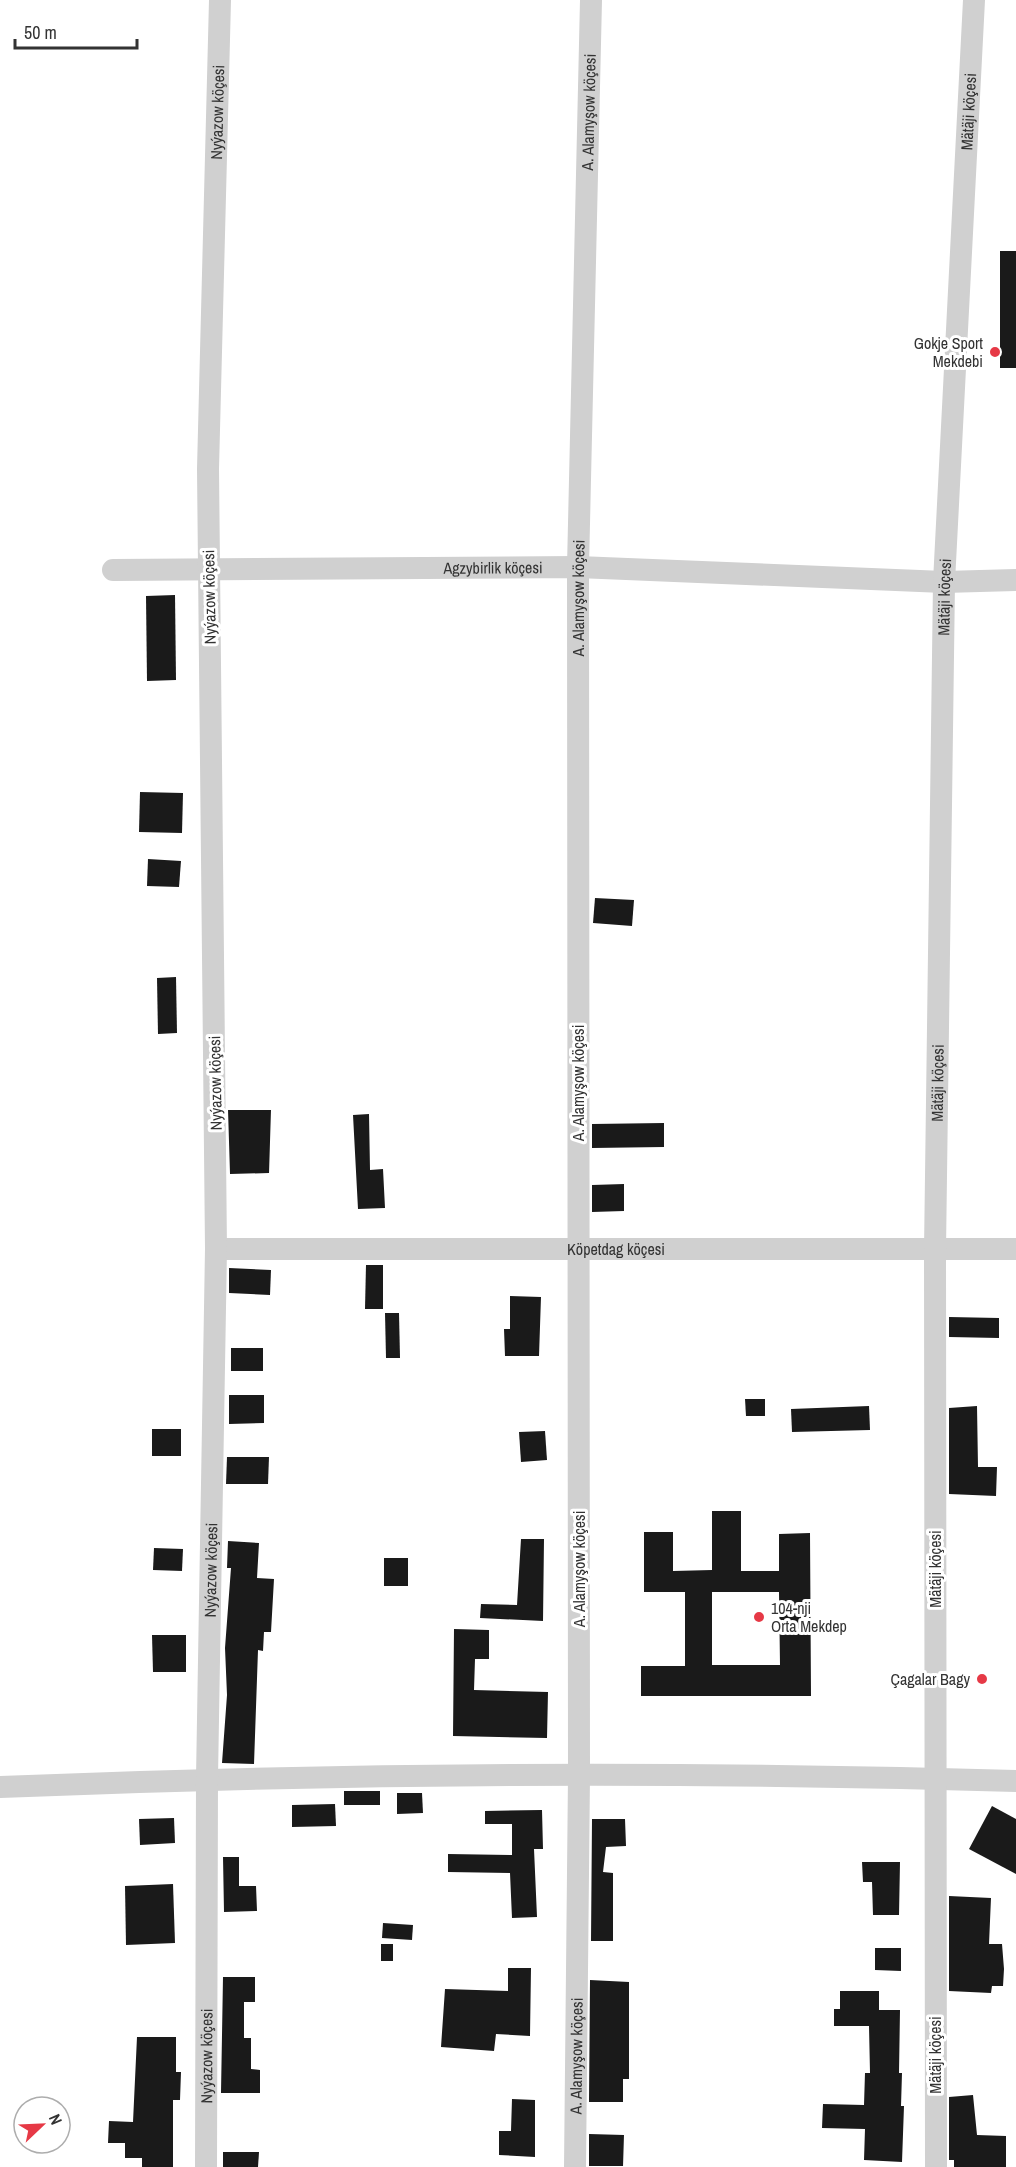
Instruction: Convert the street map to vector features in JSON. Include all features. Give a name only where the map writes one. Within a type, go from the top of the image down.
[{"type":"street","name":"Nyýazow köçesi","points":[[206,2167],[207,1778],[216,1249],[208,569],[220,0]]},
{"type":"street","name":"A. Alamyşow köçesi","points":[[575,2167],[579,1775],[578,567],[591,0]]},
{"type":"street","name":"Mätäji köçesi","points":[[936,2167],[935,1250],[944,582],[974,0]]},
{"type":"street","name":"Agzybirlik köçesi","points":[[113,570],[578,567],[944,582],[1016,580]]},
{"type":"street","name":"Köpetdag köçesi","points":[[216,1249],[1016,1249]]},
{"type":"street","points":[[0,1786],[207,1778],[579,1775],[1016,1781]]},
{"type":"building","points":[[1000,251],[1016,251],[1016,368],[1000,368]]},
{"type":"building","points":[[175,595],[176,680],[147,681],[146,596]]},
{"type":"building","points":[[140,792],[183,793],[182,833],[139,832]]},
{"type":"building","points":[[148,859],[181,861],[179,887],[147,886]]},
{"type":"building","points":[[595,898],[634,900],[632,926],[593,923]]},
{"type":"building","points":[[176,977],[177,1033],[158,1034],[157,978]]},
{"type":"building","points":[[228,1110],[271,1110],[269,1173],[230,1174]]},
{"type":"building","points":[[369,1114],[370,1170],[383,1169],[385,1208],[358,1209],[353,1115]]},
{"type":"building","points":[[664,1123],[664,1147],[592,1148],[592,1124]]},
{"type":"building","points":[[624,1184],[624,1211],[592,1212],[592,1185]]},
{"type":"building","points":[[366,1265],[383,1265],[383,1309],[365,1309]]},
{"type":"building","points":[[229,1268],[271,1270],[270,1295],[229,1293]]},
{"type":"building","points":[[510,1296],[541,1297],[539,1356],[505,1356],[504,1329],[510,1329]]},
{"type":"building","points":[[385,1313],[399,1313],[400,1358],[386,1358]]},
{"type":"building","points":[[949,1317],[999,1318],[999,1338],[949,1337]]},
{"type":"building","points":[[231,1348],[263,1348],[263,1371],[231,1371]]},
{"type":"building","points":[[229,1395],[264,1395],[264,1423],[229,1424]]},
{"type":"building","points":[[745,1399],[765,1399],[765,1416],[746,1416]]},
{"type":"building","points":[[869,1406],[870,1430],[792,1432],[791,1409]]},
{"type":"building","points":[[977,1406],[978,1467],[997,1467],[996,1496],[949,1494],[949,1408]]},
{"type":"building","points":[[152,1429],[181,1429],[181,1456],[152,1456]]},
{"type":"building","points":[[545,1431],[547,1460],[521,1462],[519,1432]]},
{"type":"building","points":[[227,1457],[269,1457],[268,1484],[226,1484]]},
{"type":"building","points":[[712,1511],[741,1511],[741,1571],[779,1571],[779,1534],[810,1533],[811,1696],[641,1696],[641,1666],[685,1666],[685,1592],[644,1592],[644,1532],[673,1532],[673,1571],[712,1570]],"holes":[[[712,1592],[779,1592],[780,1665],[712,1665]]]},
{"type":"building","points":[[521,1539],[544,1539],[543,1621],[480,1618],[481,1604],[517,1605]]},
{"type":"building","points":[[228,1541],[259,1543],[257,1578],[274,1579],[271,1632],[264,1632],[263,1651],[258,1650],[254,1764],[222,1763],[227,1695],[225,1648],[231,1568],[227,1568]]},
{"type":"building","points":[[154,1548],[183,1549],[182,1571],[153,1570]]},
{"type":"building","points":[[384,1558],[408,1558],[408,1586],[384,1586]]},
{"type":"building","points":[[454,1629],[489,1630],[489,1659],[475,1659],[474,1690],[548,1692],[547,1738],[453,1736]]},
{"type":"building","points":[[152,1635],[186,1635],[186,1672],[153,1672]]},
{"type":"building","points":[[344,1791],[380,1791],[380,1805],[344,1805]]},
{"type":"building","points":[[397,1793],[422,1793],[423,1813],[397,1814]]},
{"type":"building","points":[[335,1804],[336,1826],[292,1827],[292,1805]]},
{"type":"building","points":[[992,1806],[1016,1819],[1016,1874],[969,1849]]},
{"type":"building","points":[[542,1810],[543,1849],[534,1849],[537,1917],[512,1918],[510,1873],[448,1872],[448,1854],[512,1855],[512,1824],[485,1824],[485,1811]]},
{"type":"building","points":[[174,1818],[175,1843],[140,1845],[139,1819]]},
{"type":"building","points":[[592,1819],[625,1819],[626,1846],[606,1847],[603,1872],[613,1873],[613,1941],[591,1941]]},
{"type":"building","points":[[223,1857],[239,1857],[239,1886],[256,1886],[257,1911],[224,1912]]},
{"type":"building","points":[[862,1862],[900,1862],[899,1915],[873,1915],[872,1882],[863,1882]]},
{"type":"building","points":[[173,1884],[175,1943],[126,1945],[125,1886]]},
{"type":"building","points":[[949,1896],[991,1898],[989,1944],[1002,1944],[1004,1969],[1003,1986],[992,1986],[991,1993],[949,1991]]},
{"type":"building","points":[[383,1923],[413,1925],[412,1940],[382,1938]]},
{"type":"building","points":[[381,1944],[393,1944],[393,1961],[381,1961]]},
{"type":"building","points":[[875,1948],[901,1948],[901,1971],[875,1970]]},
{"type":"building","points":[[508,1968],[531,1968],[530,2036],[496,2034],[494,2051],[441,2047],[445,1989],[508,1991]]},
{"type":"building","points":[[223,1977],[255,1977],[255,2002],[244,2002],[244,2038],[251,2038],[251,2069],[260,2070],[260,2093],[221,2093]]},
{"type":"building","points":[[590,1980],[629,1982],[629,2079],[623,2079],[623,2102],[589,2102]]},
{"type":"building","points":[[840,1991],[879,1991],[879,2010],[900,2010],[899,2073],[902,2073],[901,2106],[904,2106],[902,2162],[864,2160],[865,2129],[822,2128],[823,2104],[864,2105],[865,2073],[870,2073],[869,2026],[834,2026],[834,2009],[840,2009]]},
{"type":"building","points":[[137,2037],[176,2037],[176,2072],[181,2072],[180,2100],[173,2100],[173,2167],[142,2167],[142,2158],[125,2158],[125,2143],[108,2143],[109,2121],[133,2122]]},
{"type":"building","points":[[973,2095],[977,2135],[1006,2136],[1006,2167],[954,2167],[954,2160],[949,2160],[949,2097]]},
{"type":"building","points":[[512,2099],[535,2100],[535,2157],[499,2155],[499,2131],[511,2131]]},
{"type":"building","points":[[589,2134],[624,2135],[623,2166],[589,2166]]},
{"type":"building","points":[[223,2152],[259,2152],[258,2167],[223,2167]]},
{"type":"place","name":"Gokje Sport Mekdebi","points":[[995,352]]},
{"type":"place","name":"104-nji Orta Mekdep","points":[[759,1617]]},
{"type":"place","name":"Çagalar Bagy","points":[[982,1679]]}]
